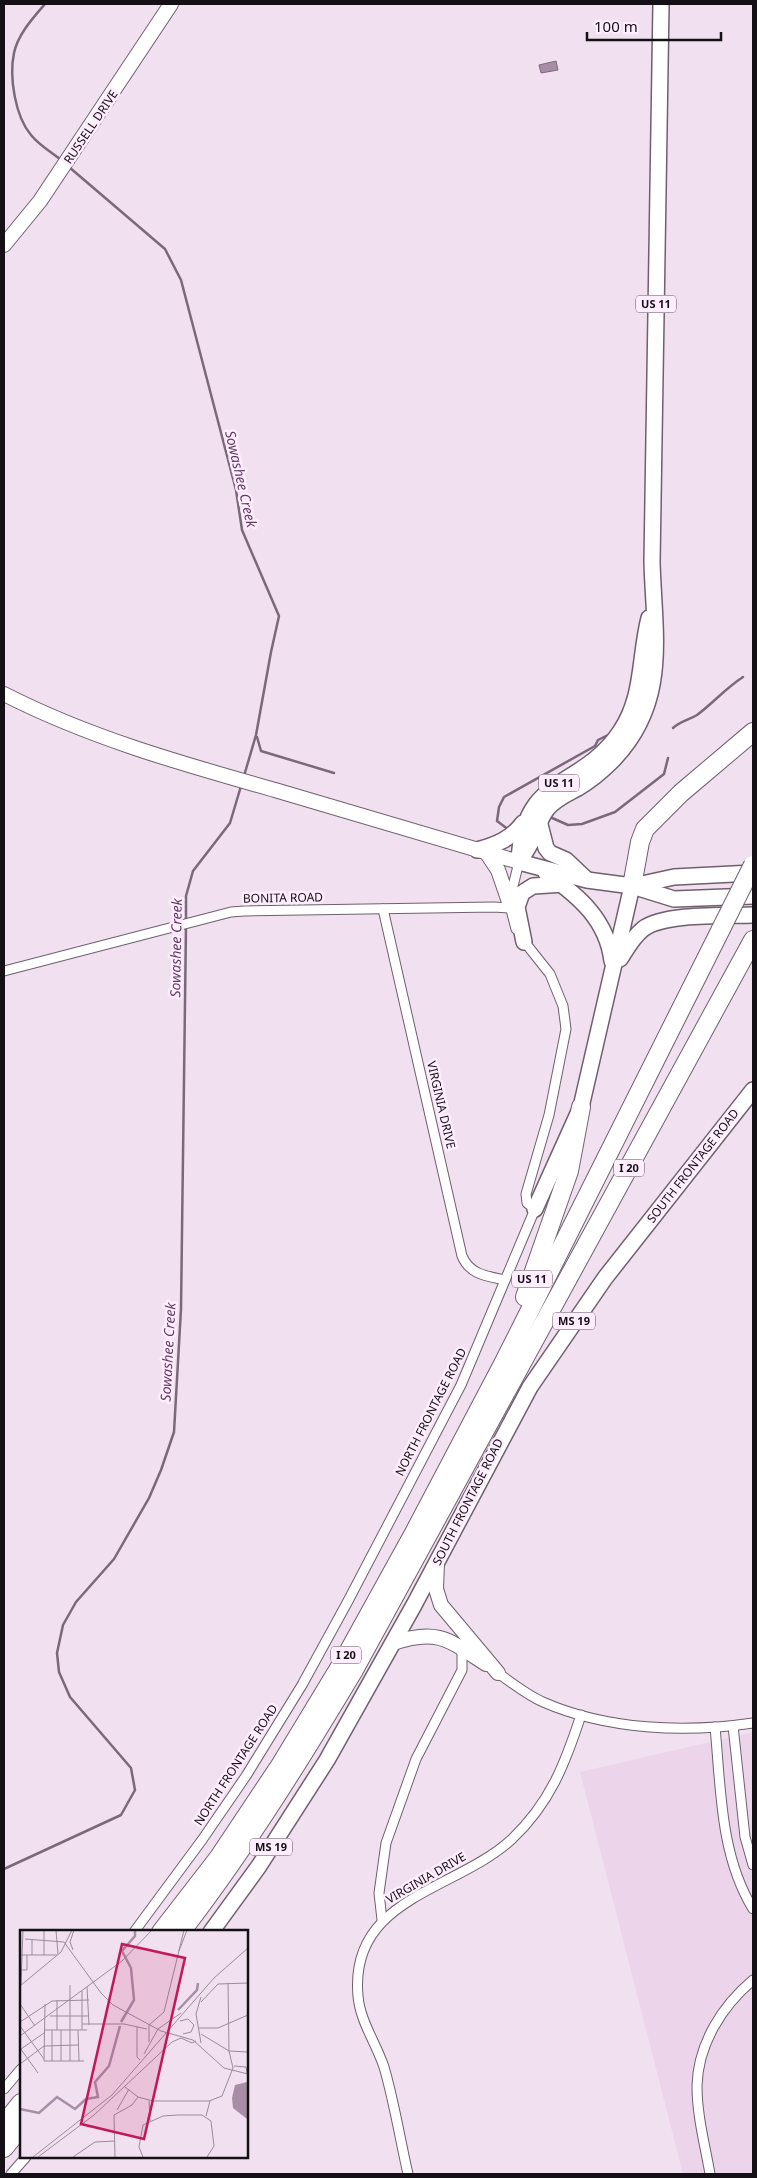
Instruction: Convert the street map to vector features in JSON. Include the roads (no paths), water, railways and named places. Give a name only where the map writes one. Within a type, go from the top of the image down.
[{"type":"highway","points":[[632,886],[640,842],[645,829],[681,793],[753,732]]},
{"type":"highway","name":"I 20","points":[[163,1930],[219,1857],[281,1764],[341,1665],[415,1531],[504,1362],[753,865]]},
{"type":"highway","name":"I 20","points":[[182,1930],[233,1861],[283,1786],[354,1670],[753,940]]},
{"type":"highway","name":"US 11","points":[[504,1362],[508,1338],[562,1196],[575,1148],[581,1107]]},
{"type":"highway","points":[[13,2133],[20,2107]]},
{"type":"main road","name":"RUSSELL DRIVE","points":[[4,245],[40,201],[171,4]]},
{"type":"main road","name":"US 11","points":[[581,1107],[614,970],[611,950],[604,931],[573,893],[538,868],[519,862],[520,843],[533,819],[553,803],[585,783],[611,762],[626,745],[639,725],[648,702],[655,668],[652,562],[661,4]]},
{"type":"main road","points":[[4,694],[56,719],[103,738],[188,765],[519,862]]},
{"type":"main road","points":[[482,851],[507,839],[533,819],[550,853],[566,860],[593,881]]},
{"type":"main road","points":[[482,851],[498,870],[509,905]]},
{"type":"main road","points":[[538,868],[593,881],[632,886],[674,899],[753,896]]},
{"type":"main road","points":[[632,886],[674,877],[753,873]]},
{"type":"main road","points":[[524,942],[518,907],[522,893],[533,886],[593,881]]},
{"type":"main road","points":[[614,970],[632,886]]},
{"type":"main road","points":[[614,970],[631,942],[644,928],[656,922],[677,918],[753,915]]},
{"type":"main road","name":"SOUTH FRONTAGE ROAD","points":[[212,1930],[259,1866],[301,1802],[393,1643],[530,1387],[559,1342],[605,1278],[753,1090]]},
{"type":"main road","points":[[535,1209],[581,1107]]},
{"type":"main road","points":[[437,1562],[436,1589],[440,1604],[498,1672]]},
{"type":"main road","points":[[393,1643],[412,1637],[442,1637],[498,1672]]},
{"type":"street","points":[[519,862],[509,905],[513,922],[524,942],[552,979],[563,1006],[566,1029],[548,1115],[526,1194],[527,1203],[535,1209]]},
{"type":"street","name":"BONITA ROAD","points":[[4,971],[231,912],[494,907],[509,905]]},
{"type":"street","name":"VIRGINIA DRIVE","points":[[383,909],[462,1256],[471,1270],[505,1280]]},
{"type":"street","name":"NORTH FRONTAGE ROAD","points":[[135,1930],[224,1808],[302,1685],[461,1384],[535,1209]]},
{"type":"street","points":[[382,1920],[379,1893],[386,1843],[416,1759],[462,1670],[462,1649]]},
{"type":"street","points":[[498,1672],[542,1702],[581,1715],[629,1724],[680,1728],[733,1726],[753,1723]]},
{"type":"street","name":"VIRGINIA DRIVE","points":[[408,2174],[384,2067],[364,2021],[358,1997],[360,1962],[373,1931],[382,1920],[406,1902],[483,1860],[511,1840],[535,1815],[552,1790],[566,1760],[581,1715]]},
{"type":"street","points":[[733,1726],[745,1837],[753,1865]]},
{"type":"street","points":[[715,1727],[728,1848],[740,1883],[753,1909]]},
{"type":"street","points":[[710,2174],[697,2085],[701,2061],[714,2024],[728,2005],[753,1980]]},
{"type":"street","points":[[4,2089],[20,2069]]},
{"type":"street","points":[[11,2174],[25,2158]]},
{"type":"waterway","name":"Sowashee Creek","points":[[45,4],[26,27],[16,46],[12,73],[13,84],[17,107],[25,127],[38,142],[61,160]]},
{"type":"waterway","name":"Sowashee Creek","points":[[69,167],[165,249],[181,280],[236,490],[242,530],[279,616],[256,735],[244,776]]},
{"type":"waterway","points":[[673,728],[697,715],[743,677]]},
{"type":"waterway","points":[[509,830],[497,821],[499,807],[504,797],[595,746],[598,740],[608,735]]},
{"type":"waterway","points":[[257,737],[261,751],[334,773]]},
{"type":"waterway","points":[[550,817],[568,825],[582,824],[615,812],[664,774],[668,758]]},
{"type":"waterway","name":"Sowashee Creek","points":[[186,921],[186,896],[193,871],[230,823],[241,786]]},
{"type":"waterway","name":"Sowashee Creek","points":[[4,1869],[121,1815],[135,1790],[131,1768],[70,1697],[59,1672],[57,1653],[63,1625],[76,1602],[114,1559],[149,1498],[174,1432],[181,1309],[186,926]]}]
